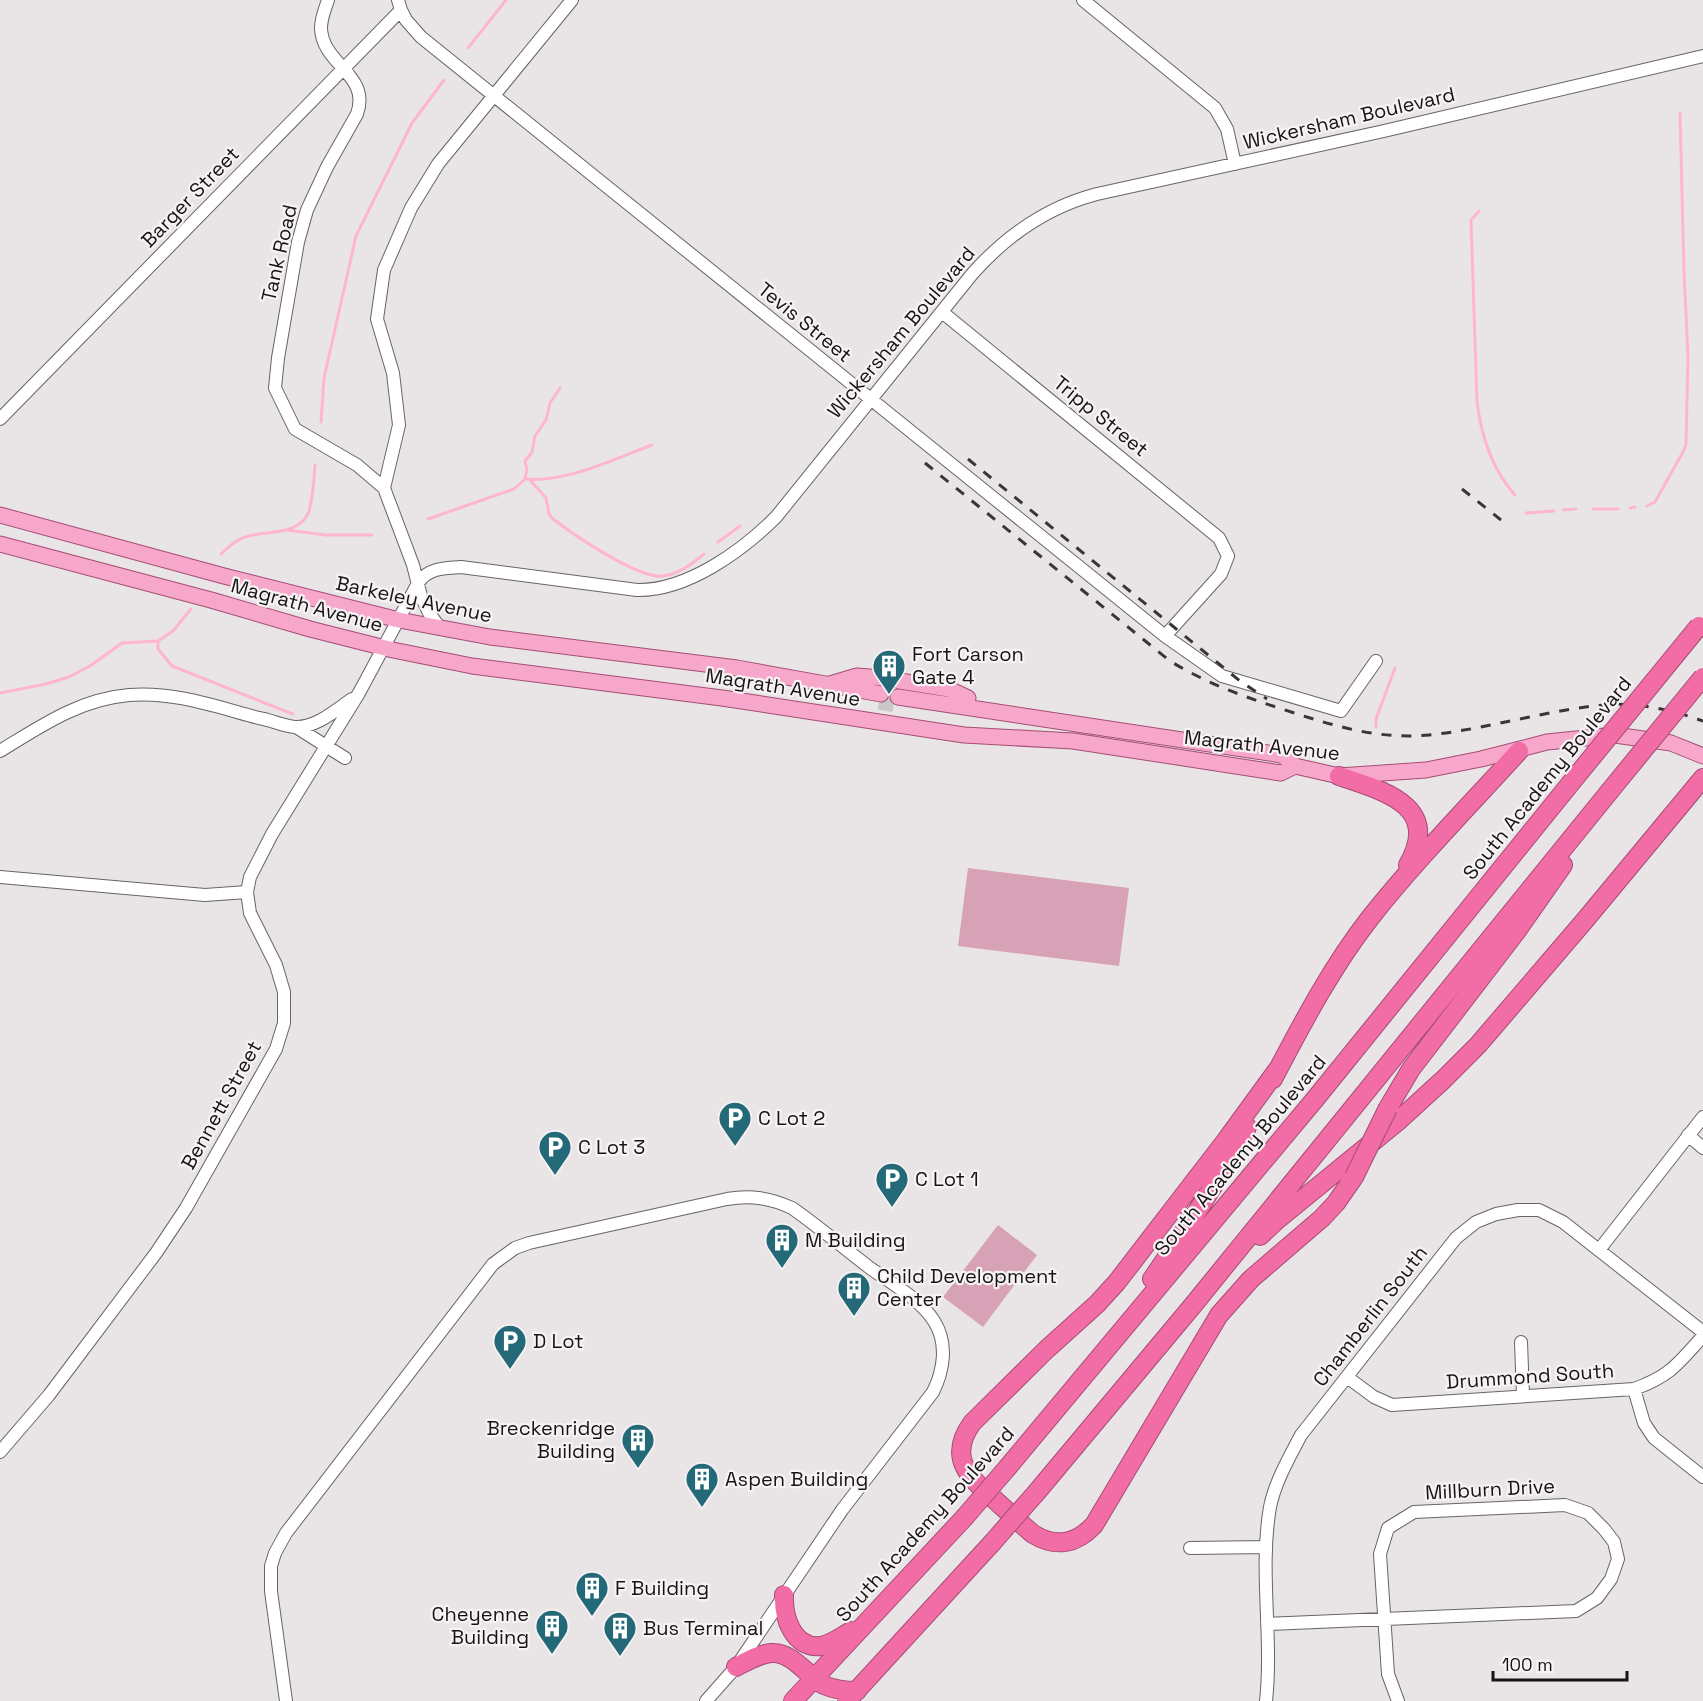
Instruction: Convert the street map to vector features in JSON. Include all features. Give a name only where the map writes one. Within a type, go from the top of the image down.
[{"type":"highway","name":"South Academy Boulevard","points":[[791,1701],[964,1518],[1081,1381],[1316,1098],[1701,624]]},
{"type":"highway","points":[[736,1667],[761,1655],[774,1653],[784,1655],[814,1678],[852,1698],[1036,1493],[1194,1304],[1703,677]]},
{"type":"highway","points":[[1081,1381],[1230,1160],[1313,1003],[1344,954],[1393,891],[1519,751]]},
{"type":"highway","points":[[1339,776],[1388,793],[1409,809],[1417,822],[1419,835],[1416,850],[1393,891]]},
{"type":"highway","points":[[1194,1304],[1277,1220],[1396,1122],[1478,1045],[1586,920],[1703,778]]},
{"type":"highway","points":[[1278,1070],[1117,1282],[1097,1304],[972,1423],[966,1432],[960,1453],[962,1463],[972,1480],[1033,1534],[1043,1540],[1062,1543],[1072,1541],[1094,1525],[1220,1315],[1251,1279],[1322,1218],[1336,1203],[1354,1177],[1388,1108],[1411,1068],[1540,901],[1609,792]]},
{"type":"highway","points":[[784,1595],[784,1612],[787,1623],[793,1633],[809,1644],[820,1646],[831,1643],[866,1623]]},
{"type":"highway","points":[[784,1655],[792,1669],[794,1679],[791,1701]]},
{"type":"main road","name":"Barkeley Avenue","points":[[0,515],[224,576],[399,620],[490,637],[737,669],[827,685],[847,696],[881,690],[856,676],[827,685]]},
{"type":"main road","name":"Magrath Avenue","points":[[0,544],[384,648],[472,666],[722,698],[964,735],[1073,741],[1281,773],[1295,766],[1339,776],[1425,770],[1519,751],[1546,742],[1615,735],[1671,743],[1703,756]]},
{"type":"main road","points":[[989,710],[949,689],[898,693],[989,710],[1282,755],[1295,766]]},
{"type":"street","name":"Tank Road","points":[[328,0],[321,26],[322,37],[331,56],[359,89],[360,105],[307,210],[298,243],[275,388],[296,429],[357,465],[384,488],[408,549],[417,583],[429,613],[440,628]]},
{"type":"street","points":[[384,488],[399,425],[393,373],[377,319],[384,270],[411,208],[438,164],[572,0]]},
{"type":"street","points":[[1083,0],[1215,108],[1227,129],[1235,164]]},
{"type":"street","name":"Barger Street","points":[[0,419],[343,69],[399,5]]},
{"type":"street","name":"Tevis Street","points":[[399,5],[406,20],[421,37],[1165,636],[1222,676],[1341,711],[1376,661]]},
{"type":"street","name":"Wickersham Boulevard","points":[[417,583],[425,575],[435,570],[462,567],[637,590],[661,589],[681,583],[744,546],[765,529],[984,260],[1008,238],[1040,216],[1066,204],[1088,196],[1703,56]]},
{"type":"street","name":"Tripp Street","points":[[942,312],[1219,538],[1228,556],[1221,574],[1165,636]]},
{"type":"street","points":[[0,877],[204,896],[247,892],[256,863],[359,693],[417,583]]},
{"type":"street","points":[[296,727],[333,713],[359,693]]},
{"type":"street","points":[[0,751],[49,721],[78,707],[105,698],[129,694],[164,694],[296,727],[345,758]]},
{"type":"street","name":"Bennett Street","points":[[0,1452],[49,1395],[156,1253],[191,1198],[276,1049],[284,1023],[284,992],[276,965],[250,913],[247,892]]},
{"type":"street","points":[[1599,1250],[1703,1117]]},
{"type":"street","points":[[1688,1136],[1703,1148]]},
{"type":"street","points":[[286,1701],[271,1591],[271,1566],[275,1553],[286,1533],[493,1264],[515,1248],[529,1243],[741,1196],[780,1202],[798,1212],[914,1300],[934,1321],[942,1344],[942,1368],[933,1392],[842,1510],[736,1667],[706,1701]]},
{"type":"street","name":"Chamberlin South","points":[[1266,1701],[1266,1547],[1270,1506],[1282,1471],[1301,1436],[1456,1238],[1476,1222],[1496,1214],[1518,1210],[1539,1210],[1563,1222],[1703,1334]]},
{"type":"street","name":"Drummond South","points":[[1347,1377],[1374,1398],[1392,1405],[1634,1389],[1656,1381],[1676,1367],[1703,1334]]},
{"type":"street","points":[[1521,1342],[1523,1396]]},
{"type":"street","points":[[1634,1389],[1644,1424],[1654,1438],[1703,1477]]},
{"type":"street","name":"Millburn Drive","points":[[1267,1624],[1384,1620],[1576,1611],[1597,1598],[1611,1579],[1618,1559],[1614,1542],[1588,1513],[1565,1505],[1414,1512],[1388,1528],[1380,1554],[1384,1620]]},
{"type":"street","points":[[1190,1548],[1266,1547]]},
{"type":"street","points":[[1384,1620],[1388,1674],[1398,1701]]},
{"type":"shaded area","points":[[968,868],[1129,888],[1119,966],[958,946]]},
{"type":"shaded area","points":[[998,1225],[1037,1255],[983,1327],[943,1297]]},
{"type":"waterway","points":[[468,48],[506,0]]},
{"type":"waterway","points":[[321,422],[324,378],[356,236],[412,123],[444,80]]},
{"type":"waterway","points":[[1647,506],[1655,502],[1686,444],[1688,356],[1680,113]]},
{"type":"waterway","points":[[1479,211],[1471,220],[1477,402],[1481,427],[1489,451],[1500,474],[1515,495]]},
{"type":"waterway","points":[[525,478],[527,470],[525,461],[532,452],[535,436],[546,420],[550,403],[560,388]]},
{"type":"waterway","points":[[428,519],[514,489],[525,479],[573,474],[652,445]]},
{"type":"waterway","points":[[221,554],[244,537],[283,531],[305,519],[309,511],[315,465]]},
{"type":"waterway","points":[[530,480],[546,498],[549,514],[553,519],[606,555],[638,571],[652,575],[669,575],[685,568],[704,554]]},
{"type":"waterway","points":[[1630,508],[1635,507]]},
{"type":"waterway","points":[[1563,510],[1576,509]]},
{"type":"waterway","points":[[1593,509],[1618,509]]},
{"type":"waterway","points":[[1526,513],[1554,511]]},
{"type":"waterway","points":[[718,542],[740,526]]},
{"type":"waterway","points":[[287,530],[326,535],[372,535]]},
{"type":"waterway","points":[[0,693],[69,677],[90,666],[122,643],[158,641],[173,631],[191,609]]},
{"type":"waterway","points":[[158,641],[158,649],[172,666],[293,714]]},
{"type":"waterway","points":[[1376,727],[1376,719],[1395,668]]},
{"type":"tunnel","points":[[882,686],[899,688]]},
{"type":"tunnel","points":[[879,702],[896,705]]},
{"type":"railway","points":[[968,459],[1240,681],[1267,699]]},
{"type":"railway","points":[[925,463],[1170,661],[1238,694],[1300,715],[1354,730],[1410,736],[1451,732],[1582,707],[1617,704],[1655,708],[1703,721]]},
{"type":"railway","points":[[1462,489],[1501,520]]},
{"type":"place","name":"Fort Carson Gate 4","points":[[889,695]]},
{"type":"place","name":"C Lot 2","points":[[735,1147]]},
{"type":"place","name":"C Lot 3","points":[[555,1176]]},
{"type":"place","name":"C Lot 1","points":[[892,1208]]},
{"type":"place","name":"M Building","points":[[782,1269]]},
{"type":"place","name":"Child Development Center","points":[[854,1317]]},
{"type":"place","name":"D Lot","points":[[510,1370]]},
{"type":"place","name":"Breckenridge Building","points":[[638,1469]]},
{"type":"place","name":"Aspen Building","points":[[702,1508]]},
{"type":"place","name":"F Building","points":[[592,1617]]},
{"type":"place","name":"Cheyenne Building","points":[[552,1655]]},
{"type":"place","name":"Bus Terminal","points":[[620,1657]]}]
